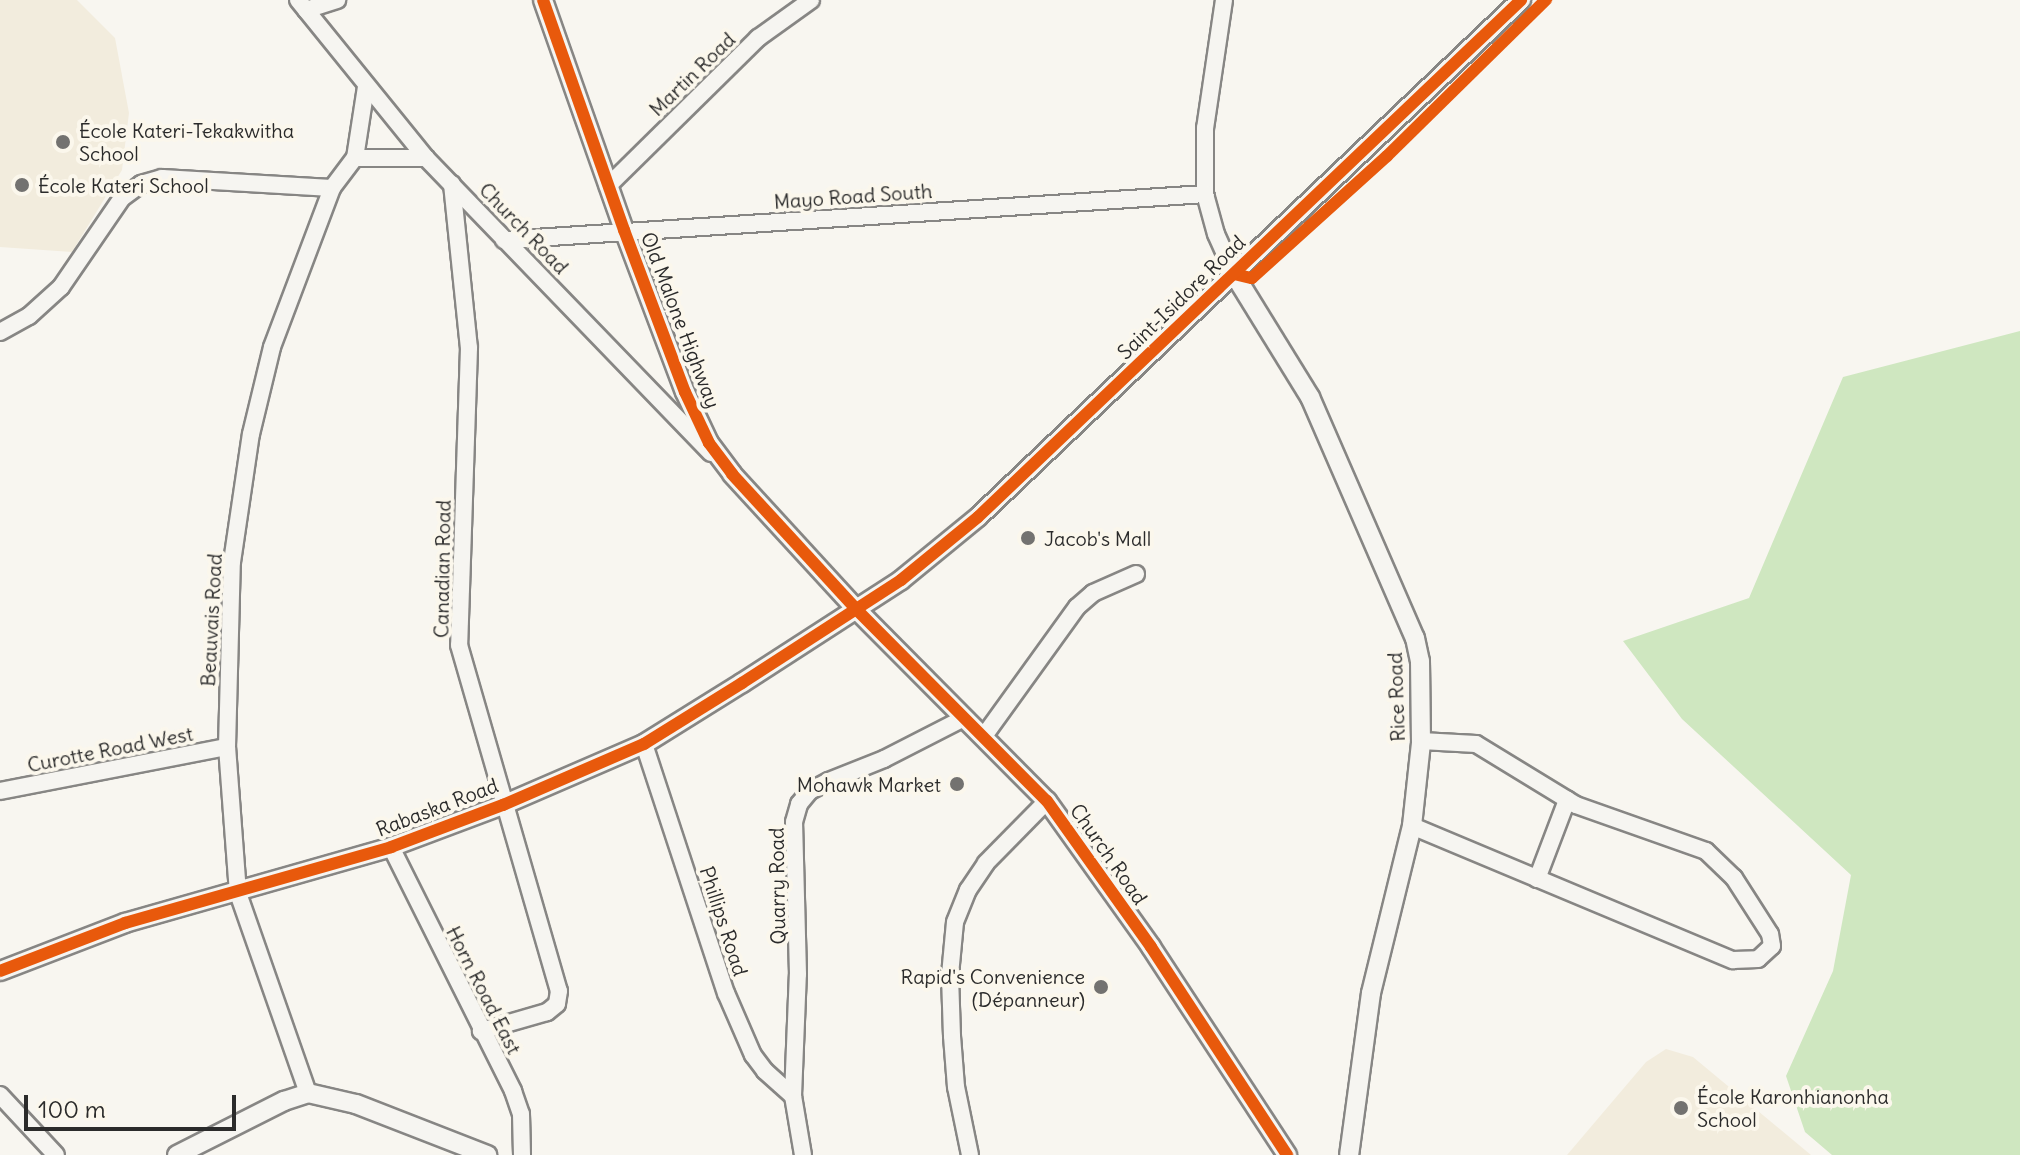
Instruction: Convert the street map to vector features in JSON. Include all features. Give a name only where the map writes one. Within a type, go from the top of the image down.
[{"type":"street","points":[[302,5],[337,0]]},
{"type":"street","name":"Old Malone Highway","points":[[543,0],[624,230],[685,392],[709,443],[732,474],[857,610]]},
{"type":"street","name":"Martin Road","points":[[608,186],[758,38],[811,0]]},
{"type":"street","points":[[1224,0],[1205,128],[1205,194],[1216,234],[1234,274]]},
{"type":"street","name":"Saint-Isidore Road","points":[[857,610],[927,560],[978,517],[1521,0]]},
{"type":"street","name":"Church Road","points":[[302,5],[426,158],[732,474]]},
{"type":"street","name":"Beauvais Road","points":[[308,1093],[238,893],[227,747],[228,605],[251,434],[272,347],[332,188],[355,158],[366,87]]},
{"type":"street","points":[[355,158],[426,158]]},
{"type":"street","points":[[0,332],[29,316],[61,287],[122,198],[141,184],[162,178],[332,188]]},
{"type":"street","name":"Canadian Road","points":[[452,184],[469,348],[459,645],[559,991],[557,1004],[547,1012],[481,1031]]},
{"type":"street","name":"Mayo Road South","points":[[504,240],[1205,194]]},
{"type":"street","name":"Rice Road","points":[[1234,274],[1310,397],[1415,638],[1420,661],[1421,741],[1412,826],[1371,993],[1349,1155]]},
{"type":"street","points":[[984,736],[1077,607],[1093,593],[1136,574]]},
{"type":"street","name":"Church Road","points":[[857,610],[1047,801],[1151,947],[1287,1155]]},
{"type":"street","name":"Rabaska Road","points":[[0,971],[125,923],[391,847],[503,805],[644,744],[857,610]]},
{"type":"street","name":"Quarry Road","points":[[803,1155],[793,1096],[798,974],[794,822],[799,804],[810,791],[829,781],[884,759],[964,718]]},
{"type":"street","points":[[1412,826],[1733,960],[1747,962],[1758,959],[1772,946],[1770,934],[1734,878],[1706,851],[1567,800],[1476,744],[1421,741]]},
{"type":"street","name":"Phillips Road","points":[[644,744],[726,993],[753,1055],[765,1071],[793,1096]]},
{"type":"street","name":"Curotte Road West","points":[[0,791],[227,747]]},
{"type":"street","points":[[1537,879],[1567,800]]},
{"type":"street","points":[[970,1155],[956,1087],[952,1036],[950,975],[955,922],[968,890],[986,863],[1047,801]]},
{"type":"street","name":"Horn Road East","points":[[391,847],[521,1114],[522,1155]]},
{"type":"street","points":[[177,1155],[284,1101],[308,1093],[356,1104],[487,1155]]},
{"type":"street","points":[[0,1095],[56,1155]]},
{"type":"shaded area","name":"École Kateri-Tekakwitha School","points":[[0,0],[77,0],[115,38],[129,113],[122,170],[72,252],[0,247]]},
{"type":"shaded area","name":"École Karonhianonha School","points":[[1666,1049],[1693,1057],[1811,1155],[1567,1155],[1646,1062]]},
{"type":"green space","points":[[2020,331],[2020,1155],[1832,1155],[1805,1132],[1786,1076],[1833,971],[1851,875],[1682,719],[1623,641],[1749,598],[1843,377]]},
{"type":"cycle path","points":[[543,0],[624,230],[685,392],[709,443],[732,474],[857,610],[1047,801],[1151,947],[1287,1155]]},
{"type":"cycle path","points":[[0,971],[125,923],[391,847],[503,805],[644,744],[742,683],[901,580],[978,517],[1521,0]]},
{"type":"cycle path","points":[[1234,274],[1252,278],[1387,156],[1546,0]]},
{"type":"place","name":"École Kateri-Tekakwitha School","points":[[63,142]]},
{"type":"place","name":"École Kateri School","points":[[22,185]]},
{"type":"place","name":"Jacob's Mall","points":[[1028,538]]},
{"type":"place","name":"Mohawk Market","points":[[957,784]]},
{"type":"place","name":"Rapid's Convenience (Dépanneur)","points":[[1101,987]]},
{"type":"place","name":"École Karonhianonha School","points":[[1681,1108]]}]
